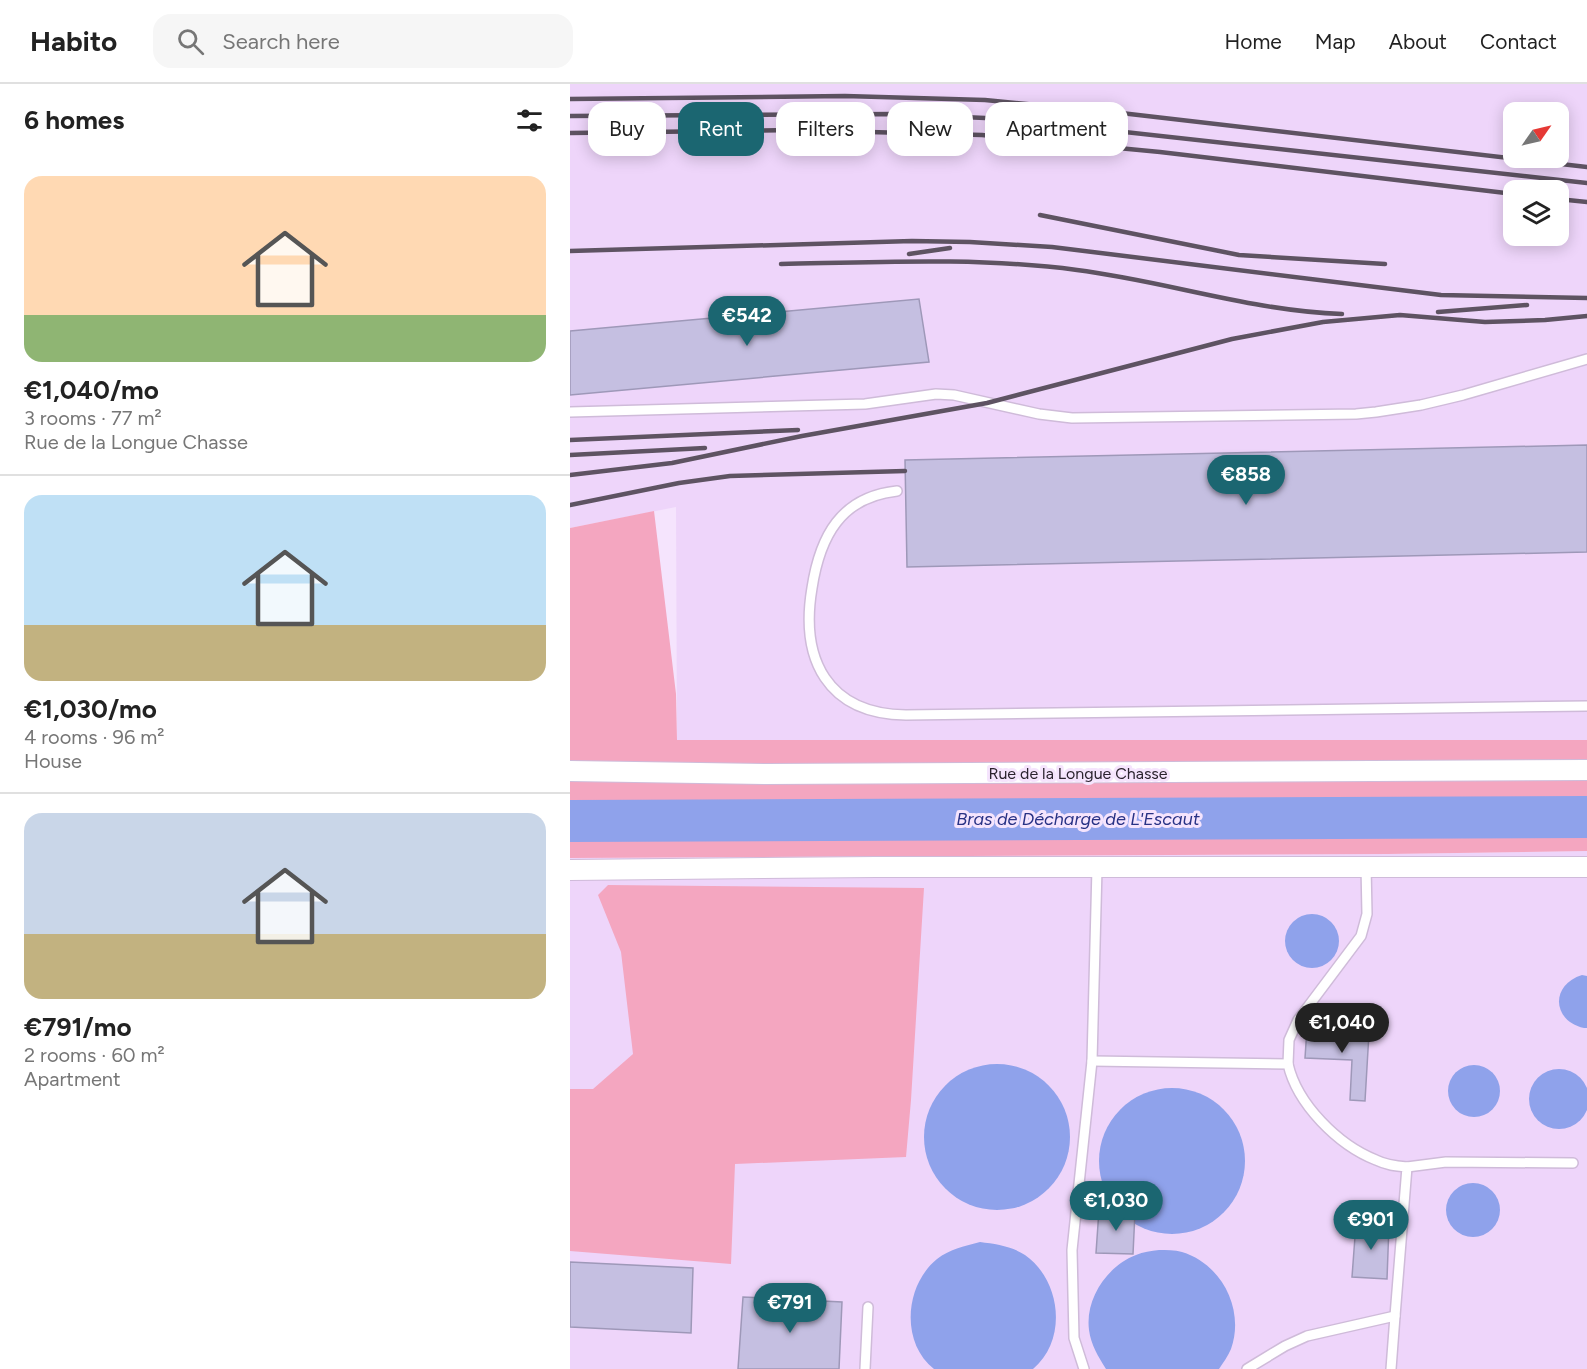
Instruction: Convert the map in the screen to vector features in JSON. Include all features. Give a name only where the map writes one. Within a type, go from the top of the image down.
[{"type":"street","name":"Rue de la Longue Chasse","points":[[570,771],[767,774],[1587,770]]},
{"type":"street","points":[[570,870],[876,867],[1587,867]]},
{"type":"lane","points":[[570,412],[865,404],[936,394],[954,395],[1039,414],[1072,418],[1356,414],[1398,409],[1453,397],[1587,359]]},
{"type":"lane","points":[[897,491],[865,498],[844,513],[836,523],[822,543],[819,552],[808,611],[811,649],[822,673],[838,693],[872,712],[906,715],[1587,706]]},
{"type":"lane","points":[[1366,866],[1367,914],[1361,936],[1298,1020],[1289,1040],[1290,1075],[1303,1099],[1332,1131],[1346,1142],[1374,1160],[1387,1164],[1407,1167],[1446,1162],[1573,1163]]},
{"type":"lane","points":[[1084,1369],[1074,1338],[1072,1259],[1092,1061],[1097,868]]},
{"type":"lane","points":[[1092,1061],[1288,1064]]},
{"type":"lane","points":[[1391,1369],[1407,1167]]},
{"type":"lane","points":[[865,1369],[868,1307]]},
{"type":"lane","points":[[1246,1369],[1307,1336],[1395,1316]]},
{"type":"shaded area","points":[[570,84],[1587,84],[1587,740],[677,740],[676,507],[570,528]]},
{"type":"shaded area","points":[[654,511],[676,694],[677,740],[1587,740],[1587,851],[570,858],[570,528]]},
{"type":"shaded area","points":[[1587,851],[1587,1369],[570,1369],[570,858]]},
{"type":"shaded area","points":[[608,885],[924,888],[906,1157],[735,1164],[731,1264],[570,1251],[570,1089],[593,1089],[633,1054],[621,952],[598,895]]},
{"type":"water","points":[[1312,914],[1322,916],[1331,922],[1337,931],[1339,941],[1337,951],[1331,960],[1322,966],[1312,968],[1302,966],[1293,960],[1287,951],[1285,941],[1287,931],[1293,922],[1302,916]]},
{"type":"water","points":[[1582,975],[1587,976],[1587,1028],[1573,1024],[1566,1018],[1559,1003],[1564,987]]},
{"type":"water","points":[[997,1064],[1025,1070],[1048,1086],[1064,1109],[1070,1137],[1064,1165],[1048,1188],[1025,1204],[997,1210],[969,1204],[946,1188],[930,1165],[924,1137],[930,1109],[946,1086],[969,1070]]},
{"type":"water","points":[[1469,1065],[1479,1065],[1493,1072],[1500,1091],[1493,1110],[1479,1117],[1469,1117],[1459,1113],[1452,1106],[1448,1096],[1448,1086],[1452,1076],[1459,1069]]},
{"type":"water","points":[[1553,1070],[1565,1070],[1580,1078],[1586,1088],[1588,1105],[1584,1115],[1575,1124],[1565,1128],[1553,1128],[1543,1124],[1534,1115],[1530,1105],[1530,1093],[1534,1083],[1543,1074]]},
{"type":"water","points":[[1172,1088],[1200,1094],[1223,1110],[1239,1133],[1245,1161],[1239,1189],[1223,1212],[1200,1228],[1172,1234],[1144,1228],[1121,1212],[1105,1189],[1099,1161],[1105,1133],[1121,1110],[1144,1094]]},
{"type":"water","points":[[1473,1183],[1492,1191],[1500,1210],[1492,1229],[1473,1237],[1454,1229],[1446,1210],[1454,1191]]},
{"type":"water","points":[[980,1242],[1014,1249],[1025,1255],[1037,1266],[1053,1294],[1056,1310],[1052,1342],[1044,1357],[1033,1369],[934,1369],[923,1358],[916,1344],[911,1314],[913,1298],[926,1270],[947,1253]]},
{"type":"water","points":[[1159,1250],[1179,1251],[1196,1258],[1219,1278],[1227,1290],[1235,1319],[1235,1334],[1231,1349],[1219,1369],[1106,1369],[1095,1350],[1089,1330],[1089,1318],[1094,1296],[1100,1285],[1107,1275],[1125,1260],[1141,1253]]},
{"type":"building","points":[[919,299],[929,362],[570,395],[570,331]]},
{"type":"building","points":[[1587,445],[1587,552],[907,567],[905,460]]},
{"type":"building","points":[[1307,1028],[1369,1033],[1365,1101],[1350,1100],[1352,1060],[1305,1058]]},
{"type":"building","points":[[1099,1210],[1135,1212],[1133,1254],[1096,1253]]},
{"type":"building","points":[[1356,1223],[1389,1225],[1387,1279],[1352,1277]]},
{"type":"building","points":[[570,1262],[693,1268],[691,1333],[570,1327]]},
{"type":"building","points":[[743,1297],[842,1302],[839,1369],[738,1369]]},
{"type":"waterway","name":"Bras de Décharge de L'Escaut","points":[[570,821],[1587,817]]},
{"type":"railway","points":[[570,99],[845,96],[985,100],[1121,113],[1587,167]]},
{"type":"railway","points":[[570,116],[897,114],[1007,119],[1587,183]]},
{"type":"railway","points":[[570,133],[794,130],[982,135],[1160,152],[1503,193]]},
{"type":"railway","points":[[1569,200],[1587,202]]},
{"type":"railway","points":[[1040,215],[1239,255],[1385,264]]},
{"type":"railway","points":[[570,251],[912,241],[970,242],[1052,247],[1441,295],[1587,298]]},
{"type":"railway","points":[[909,254],[950,248]]},
{"type":"railway","points":[[781,264],[929,261],[1040,266],[1110,275],[1242,302],[1308,312],[1342,314]]},
{"type":"railway","points":[[1438,312],[1527,305]]},
{"type":"railway","points":[[570,475],[672,463],[802,436],[987,403],[1232,339],[1323,322],[1400,315],[1485,322],[1587,316]]},
{"type":"railway","points":[[570,440],[798,430]]},
{"type":"railway","points":[[570,455],[705,448]]},
{"type":"railway","points":[[570,505],[679,483],[730,476],[905,471]]}]
